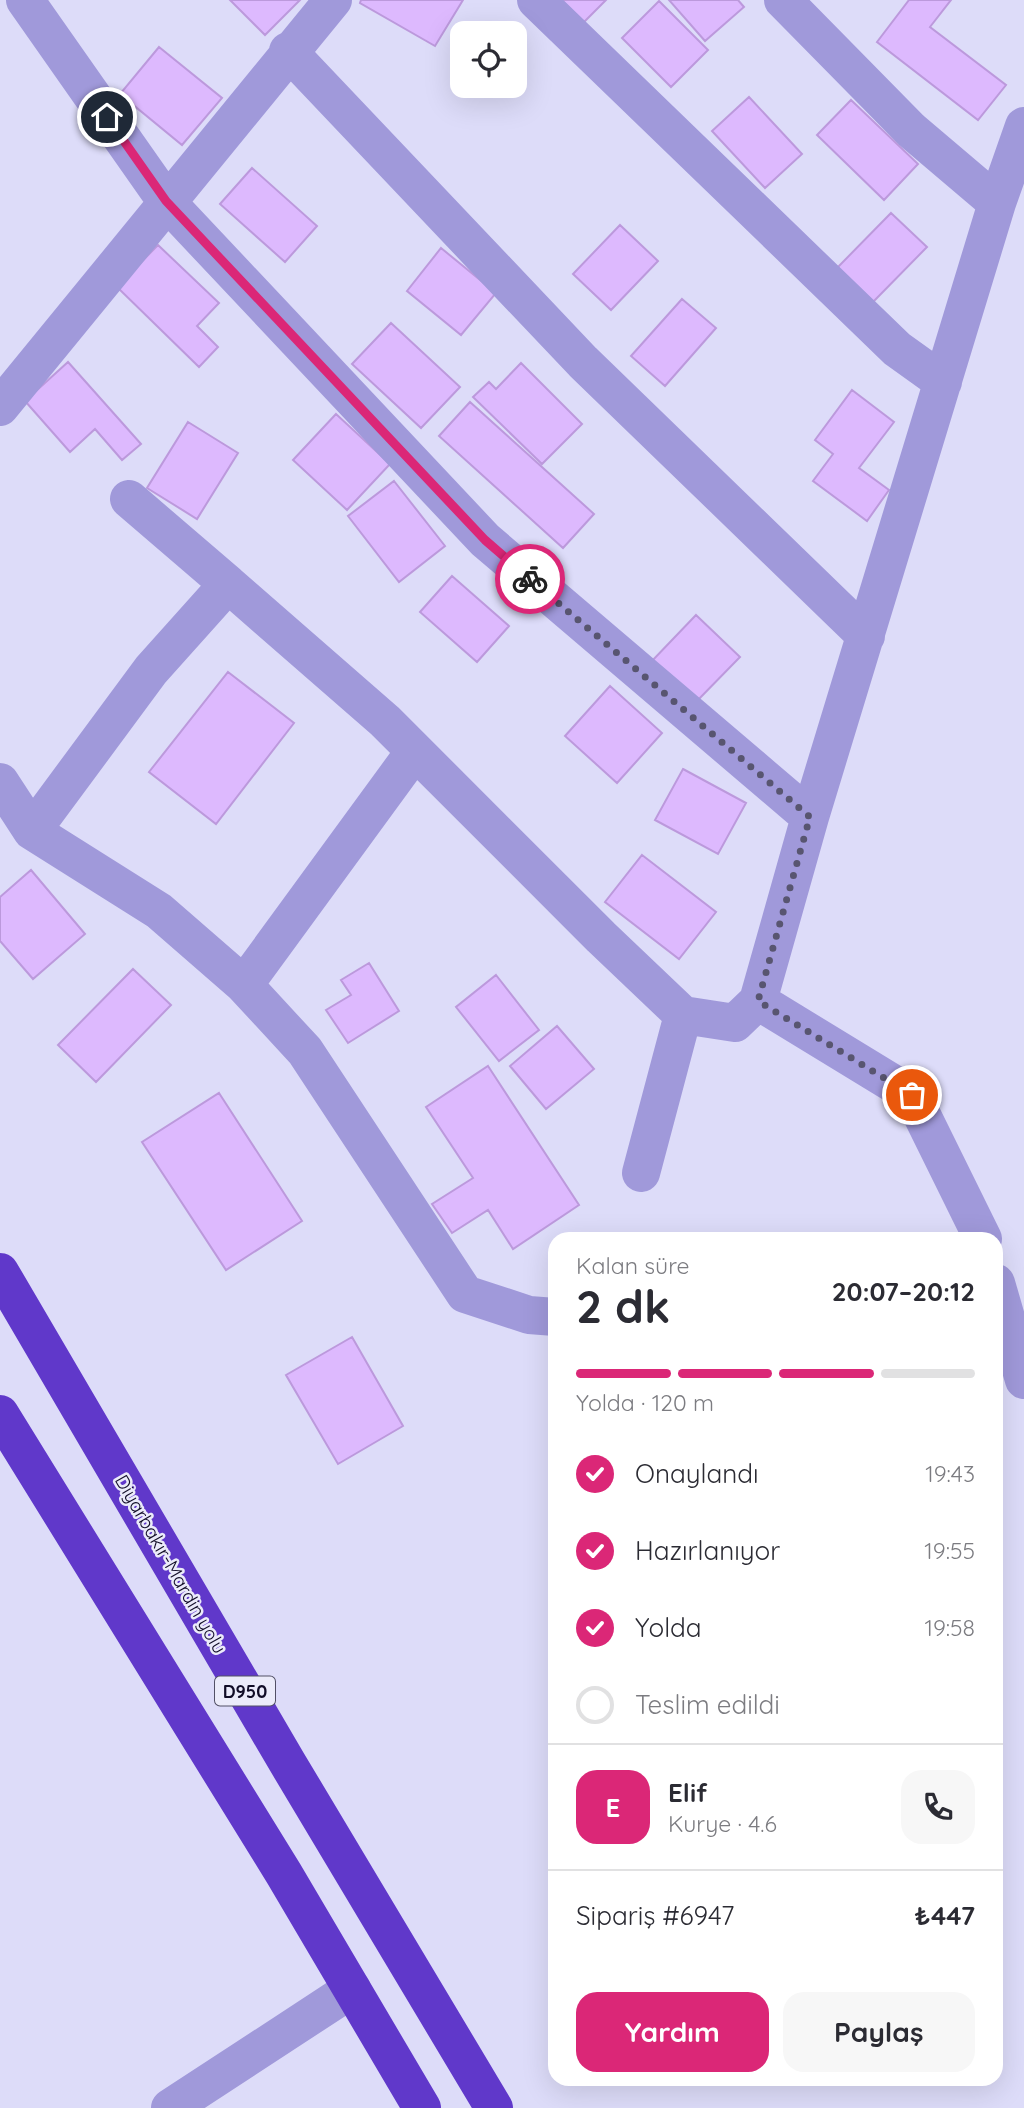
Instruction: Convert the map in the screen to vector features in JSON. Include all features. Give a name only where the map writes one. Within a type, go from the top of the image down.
[{"type":"highway","name":"Diyarbakır-Mardin yolu","points":[[0,1272],[286,1762],[494,2108]]},
{"type":"highway","points":[[0,1414],[285,1874],[422,2108]]},
{"type":"street","points":[[0,407],[288,51],[333,0]]},
{"type":"street","points":[[536,0],[897,349],[943,382]]},
{"type":"street","points":[[783,0],[911,130],[997,204]]},
{"type":"street","points":[[34,4],[166,201],[485,540],[810,817]]},
{"type":"street","points":[[288,51],[583,362],[866,636]]},
{"type":"street","points":[[129,499],[415,751],[683,1015],[735,1023],[758,1001],[810,817],[997,204],[1024,126]]},
{"type":"street","points":[[32,831],[150,670],[228,584]]},
{"type":"street","points":[[244,985],[415,751]]},
{"type":"street","points":[[0,782],[32,831],[159,911],[244,985],[305,1051],[465,1294],[529,1315],[548,1316]]},
{"type":"street","points":[[758,1001],[912,1095],[980,1232]]},
{"type":"street","points":[[641,1173],[683,1015]]},
{"type":"street","points":[[1003,1307],[1024,1380]]},
{"type":"street","points":[[170,2108],[352,1989]]},
{"type":"building","points":[[230,0],[300,0],[265,35]]},
{"type":"building","points":[[361,0],[463,0],[435,46],[360,3]]},
{"type":"building","points":[[561,0],[606,0],[584,22]]},
{"type":"building","points":[[669,0],[738,0],[744,7],[705,41]]},
{"type":"building","points":[[909,0],[951,0],[930,27],[1006,85],[978,120],[877,42]]},
{"type":"building","points":[[659,1],[708,50],[671,87],[622,38]]},
{"type":"building","points":[[159,47],[222,98],[182,145],[120,94]]},
{"type":"building","points":[[749,97],[802,154],[765,188],[712,131]]},
{"type":"building","points":[[851,100],[918,164],[884,200],[817,135]]},
{"type":"building","points":[[252,168],[317,226],[285,262],[220,204]]},
{"type":"building","points":[[891,213],[927,247],[872,303],[837,268]]},
{"type":"building","points":[[620,225],[658,261],[611,310],[573,274]]},
{"type":"building","points":[[158,245],[219,303],[197,326],[218,347],[199,367],[117,287]]},
{"type":"building","points":[[441,248],[496,293],[461,335],[407,291]]},
{"type":"building","points":[[682,299],[716,328],[665,386],[631,356]]},
{"type":"building","points":[[391,323],[460,387],[421,428],[352,364]]},
{"type":"building","points":[[68,362],[141,444],[122,460],[95,429],[70,452],[25,401]]},
{"type":"building","points":[[521,363],[582,424],[542,464],[473,397],[489,382],[496,389]]},
{"type":"building","points":[[852,390],[894,422],[859,468],[889,490],[867,521],[813,481],[833,454],[815,440]]},
{"type":"building","points":[[470,402],[594,514],[563,548],[439,436]]},
{"type":"building","points":[[336,414],[390,464],[347,510],[293,460]]},
{"type":"building","points":[[188,422],[238,453],[197,519],[147,488]]},
{"type":"building","points":[[394,481],[445,546],[399,582],[348,516]]},
{"type":"building","points":[[452,576],[509,626],[477,662],[420,612]]},
{"type":"building","points":[[696,615],[740,657],[693,705],[650,663]]},
{"type":"building","points":[[228,672],[294,723],[216,824],[149,772]]},
{"type":"building","points":[[610,686],[662,733],[617,783],[565,736]]},
{"type":"building","points":[[683,769],[746,803],[718,854],[655,820]]},
{"type":"building","points":[[642,855],[716,912],[679,959],[605,902]]},
{"type":"building","points":[[31,870],[85,934],[33,979],[0,941],[0,897]]},
{"type":"building","points":[[369,963],[399,1011],[348,1043],[326,1010],[351,995],[341,980]]},
{"type":"building","points":[[133,969],[171,1005],[96,1082],[58,1045]]},
{"type":"building","points":[[496,975],[539,1030],[499,1061],[456,1007]]},
{"type":"building","points":[[557,1026],[594,1069],[546,1109],[510,1066]]},
{"type":"building","points":[[488,1066],[579,1205],[513,1249],[488,1210],[452,1233],[432,1204],[473,1178],[426,1107]]},
{"type":"building","points":[[219,1093],[302,1221],[226,1270],[142,1142]]},
{"type":"building","points":[[352,1337],[403,1426],[338,1464],[286,1375]]},
{"type":"way so far","points":[[530,579],[810,817],[758,1001],[912,1095]]},
{"type":"route","points":[[107,117],[166,201],[485,540],[530,579]]}]
